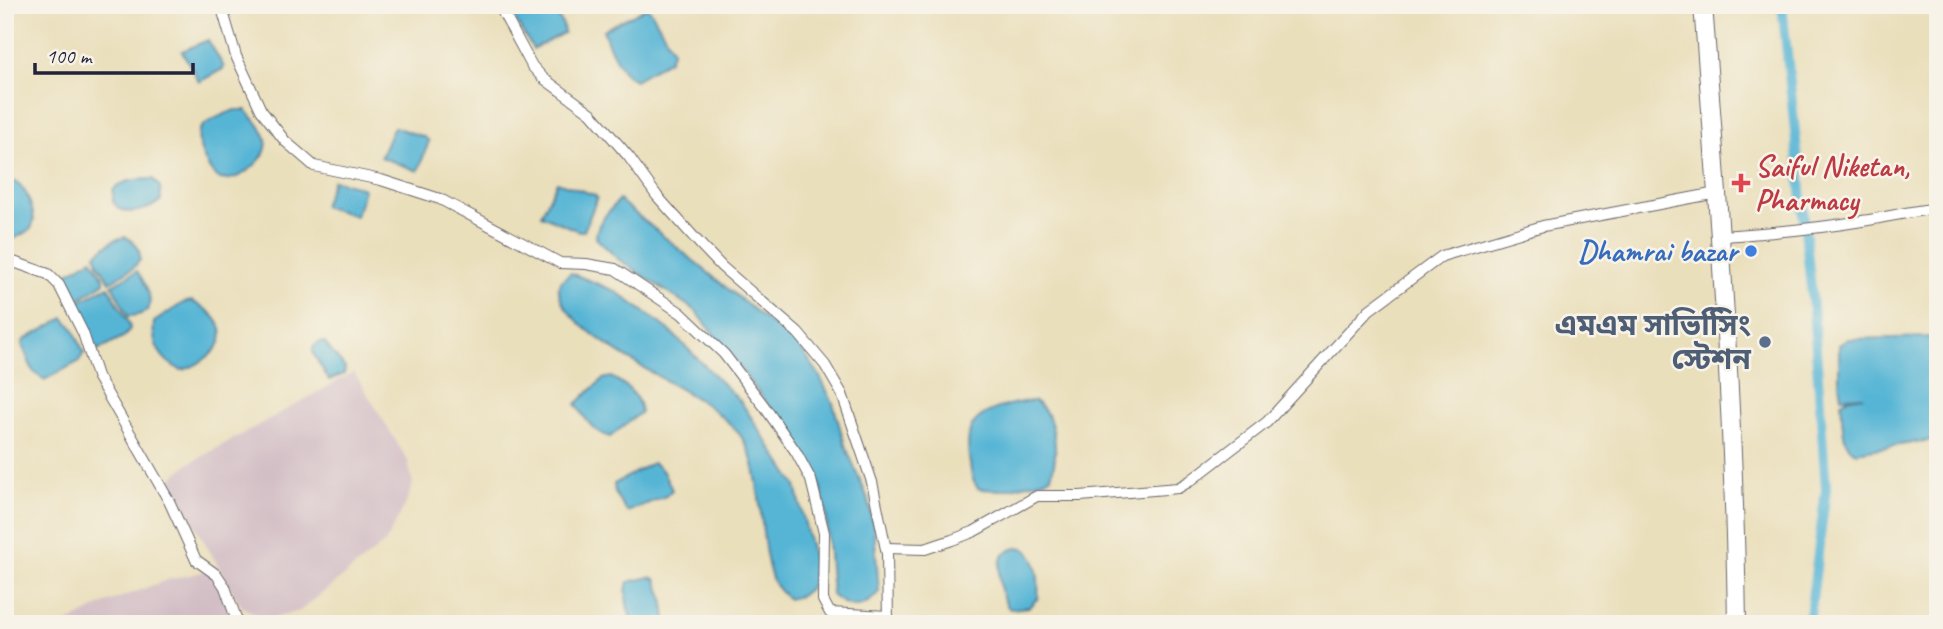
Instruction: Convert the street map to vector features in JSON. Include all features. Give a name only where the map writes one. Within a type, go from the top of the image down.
[{"type":"highway","points":[[1703,5],[1721,236],[1732,450],[1737,624]]},
{"type":"street","points":[[221,5],[236,56],[261,110],[285,141],[314,166],[381,180],[440,199],[560,263],[615,269],[681,313],[724,354],[796,452],[811,480],[824,533],[824,600],[830,613],[888,620],[886,548],[872,482],[842,394],[825,365],[798,333],[699,244],[590,113],[543,78],[532,66],[499,5]]},
{"type":"street","points":[[886,548],[925,549],[952,540],[973,532],[1037,496],[1092,495],[1178,488],[1267,422],[1369,310],[1442,256],[1543,226],[1717,193]]},
{"type":"street","points":[[1721,236],[1784,232],[1938,208]]},
{"type":"street","points":[[5,259],[48,274],[59,285],[83,333],[97,376],[169,501],[196,559],[217,576],[225,587],[238,624]]},
{"type":"shaded area","points":[[354,372],[408,461],[413,484],[385,543],[300,611],[265,620],[241,606],[169,480],[190,463]]},
{"type":"shaded area","points":[[207,571],[224,589],[237,624],[66,624],[103,604],[167,580]]},
{"type":"water","points":[[518,5],[551,5],[563,25],[564,33],[533,49],[512,15],[511,10]]},
{"type":"water","points":[[646,8],[651,11],[673,50],[669,60],[635,80],[624,72],[611,51],[603,30]]},
{"type":"water","points":[[208,40],[224,67],[199,82],[182,51]]},
{"type":"water","points":[[235,110],[246,110],[254,119],[264,134],[266,148],[257,163],[244,173],[231,179],[221,179],[216,177],[207,165],[200,148],[199,133],[208,122]]},
{"type":"water","points":[[394,127],[429,141],[418,171],[380,157]]},
{"type":"water","points":[[5,179],[12,180],[22,188],[29,200],[34,220],[31,229],[5,244]]},
{"type":"water","points":[[153,179],[160,187],[161,200],[153,206],[127,211],[119,209],[113,202],[113,190],[122,184]]},
{"type":"water","points":[[333,180],[364,190],[356,216],[323,206]]},
{"type":"water","points":[[557,182],[597,198],[584,231],[541,215]]},
{"type":"water","points":[[619,200],[794,340],[818,373],[833,403],[845,445],[868,499],[874,529],[879,592],[868,602],[851,606],[832,595],[826,513],[819,480],[791,435],[696,311],[618,259],[596,238],[601,222]]},
{"type":"water","points":[[125,237],[137,246],[140,260],[133,268],[110,282],[98,263],[96,254],[114,240]]},
{"type":"water","points":[[92,259],[104,278],[104,283],[73,300],[63,284],[63,276]]},
{"type":"water","points":[[137,271],[148,293],[149,306],[139,315],[128,316],[112,285]]},
{"type":"water","points":[[571,273],[615,291],[668,329],[741,402],[796,486],[813,558],[813,579],[809,589],[800,596],[788,599],[774,583],[768,566],[757,482],[746,444],[736,430],[704,403],[619,353],[578,322],[565,306],[559,290],[561,281]]},
{"type":"water","points":[[108,286],[130,329],[125,336],[98,350],[91,344],[76,304]]},
{"type":"water","points":[[191,301],[209,312],[222,333],[215,350],[197,364],[181,370],[168,362],[159,351],[154,338],[154,322],[183,303]]},
{"type":"water","points":[[64,318],[73,328],[84,353],[78,362],[44,380],[33,371],[22,345],[24,340]]},
{"type":"water","points":[[1938,337],[1938,439],[1856,452],[1845,437],[1841,402],[1864,396],[1841,397],[1839,345],[1848,339]]},
{"type":"water","points":[[324,342],[345,368],[344,374],[329,380],[313,353],[313,347]]},
{"type":"water","points":[[611,377],[630,391],[641,412],[610,437],[594,428],[576,404],[603,379]]},
{"type":"water","points":[[1034,401],[1047,415],[1054,435],[1055,457],[1051,476],[1045,480],[1002,490],[979,489],[972,477],[968,451],[969,434],[974,423],[998,408]]},
{"type":"water","points":[[652,463],[662,470],[672,490],[666,496],[627,512],[615,493],[614,484]]},
{"type":"water","points":[[1016,548],[1024,548],[1033,558],[1038,578],[1038,598],[1029,607],[1010,609],[1001,592],[999,569],[1003,556]]},
{"type":"water","points":[[650,577],[656,579],[663,597],[666,619],[662,624],[634,624],[627,603],[628,582]]},
{"type":"waterway","points":[[1782,5],[1813,307],[1826,489],[1809,624]]},
{"type":"place","name":"Saiful Niketan, Pharmacy","points":[[1741,183]]},
{"type":"place","name":"Dhamrai bazar","points":[[1751,251]]},
{"type":"place","name":"এমএম সাভ‌িসি‌িং স্ট‌েশন","points":[[1765,342]]}]
